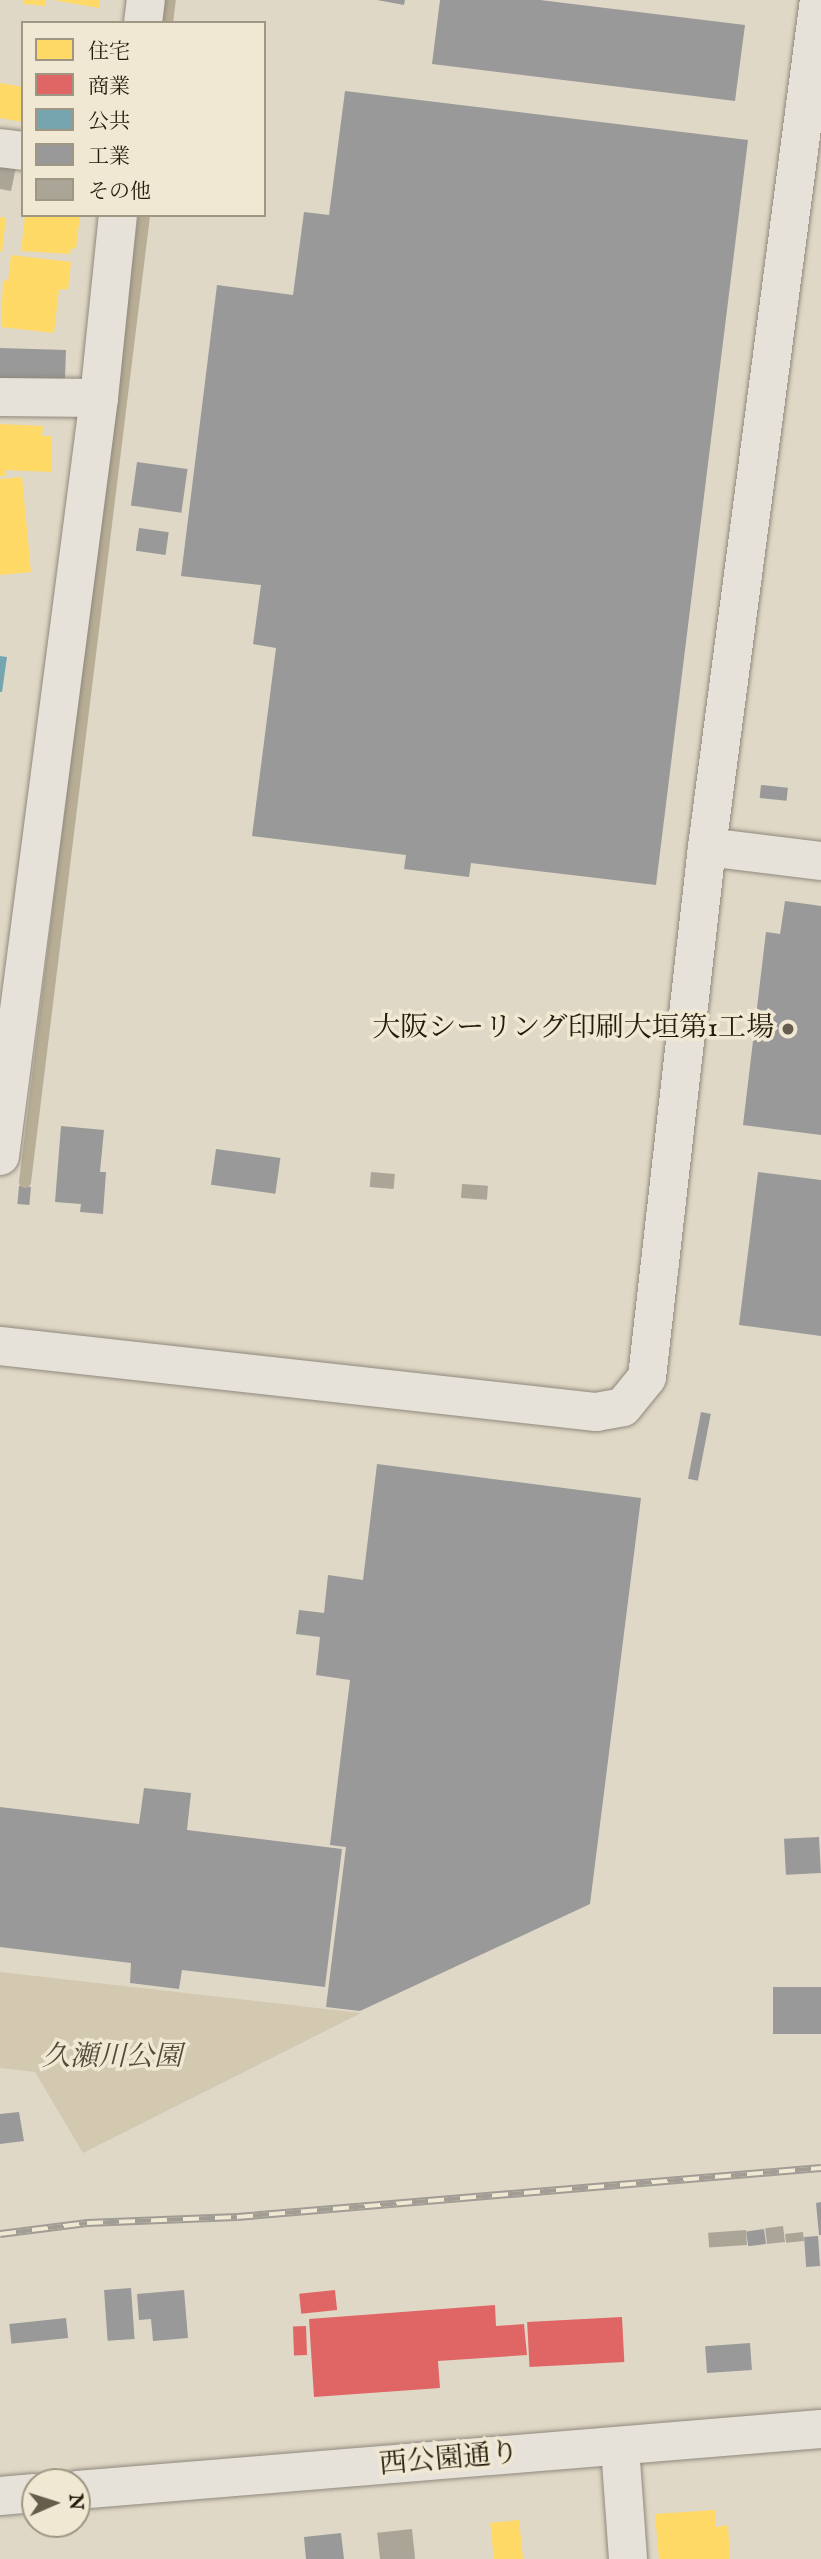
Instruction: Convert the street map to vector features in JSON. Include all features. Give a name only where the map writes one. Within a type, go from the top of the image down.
[{"type":"street","points":[[143,21],[146,0]]},
{"type":"street","points":[[0,1346],[596,1412],[623,1407],[647,1377],[707,848],[819,0]]},
{"type":"street","points":[[0,148],[21,151]]},
{"type":"street","points":[[0,1156],[99,398],[118,217]]},
{"type":"street","points":[[0,397],[99,398]]},
{"type":"street","points":[[707,848],[821,861]]},
{"type":"street","name":"西公園通り","points":[[91,2489],[821,2429]]},
{"type":"street","points":[[620,2446],[628,2559]]},
{"type":"street","points":[[0,2496],[21,2494]]},
{"type":"green space","name":"久瀬川公園","points":[[0,1972],[361,2013],[83,2153],[35,2072],[0,2068]]},
{"type":"building: 住宅","points":[[24,0],[46,0],[45,6],[24,4]]},
{"type":"building: 住宅","points":[[53,0],[100,0],[99,8]]},
{"type":"building: 住宅","points":[[0,83],[21,87],[21,122],[0,118]]},
{"type":"building: 住宅","points":[[0,217],[6,218],[2,252],[0,252]]},
{"type":"building: 住宅","points":[[25,217],[80,217],[76,249],[71,248],[70,254],[21,251]]},
{"type":"building: 住宅","points":[[11,255],[71,262],[68,290],[59,289],[54,333],[1,327],[3,280],[8,281]]},
{"type":"building: 住宅","points":[[0,424],[43,426],[42,436],[52,436],[51,472],[5,470],[5,476],[0,476]]},
{"type":"building: 住宅","points":[[22,477],[31,572],[0,575],[0,479]]},
{"type":"building: 住宅","points":[[715,2510],[716,2527],[728,2525],[730,2559],[659,2559],[655,2514]]},
{"type":"building: 住宅","points":[[519,2520],[523,2559],[494,2559],[490,2523]]},
{"type":"building: 商業","points":[[335,2290],[337,2310],[301,2314],[299,2294]]},
{"type":"building: 商業","points":[[495,2305],[496,2326],[524,2324],[527,2355],[438,2361],[440,2388],[314,2397],[309,2319]]},
{"type":"building: 商業","points":[[622,2317],[624,2362],[529,2367],[527,2322]]},
{"type":"building: 商業","points":[[293,2326],[306,2326],[307,2355],[294,2355]]},
{"type":"building: 公共","points":[[0,656],[7,657],[2,692],[0,692]]},
{"type":"building: 工業","points":[[377,0],[405,0],[404,5]]},
{"type":"building: 工業","points":[[440,0],[540,0],[745,25],[735,101],[432,64]]},
{"type":"building: 工業","points":[[345,91],[748,140],[656,885],[471,863],[469,877],[404,869],[406,855],[252,836],[276,648],[253,644],[261,585],[181,576],[217,285],[293,295],[304,212],[329,215]]},
{"type":"building: 工業","points":[[0,348],[66,350],[65,378],[47,389],[0,388]]},
{"type":"building: 工業","points":[[137,462],[188,469],[181,513],[131,506]]},
{"type":"building: 工業","points":[[139,528],[169,532],[166,555],[136,551]]},
{"type":"building: 工業","points":[[761,785],[788,788],[786,801],[760,798]]},
{"type":"building: 工業","name":"大阪シーリング印刷大垣第1工場","points":[[785,901],[821,906],[821,1135],[743,1125],[766,932],[780,934]]},
{"type":"building: 工業","points":[[61,1126],[104,1130],[100,1172],[106,1172],[103,1214],[80,1212],[81,1204],[55,1202]]},
{"type":"building: 工業","points":[[216,1149],[280,1158],[275,1194],[211,1185]]},
{"type":"building: 工業","points":[[758,1172],[821,1180],[821,1336],[739,1325]]},
{"type":"building: 工業","points":[[19,1186],[31,1187],[29,1205],[17,1204]]},
{"type":"building: 工業","points":[[701,1412],[711,1414],[698,1481],[688,1479]]},
{"type":"building: 工業","points":[[377,1464],[641,1498],[590,1904],[360,2011],[326,2007],[346,1847],[330,1845],[350,1680],[316,1675],[320,1637],[296,1634],[299,1610],[324,1613],[328,1575],[363,1580]]},
{"type":"building: 工業","points":[[144,1788],[191,1793],[187,1830],[342,1849],[325,1987],[182,1970],[179,1989],[130,1983],[131,1963],[0,1947],[0,1807],[139,1824]]},
{"type":"building: 工業","points":[[819,1837],[821,1873],[786,1875],[784,1839]]},
{"type":"building: 工業","points":[[773,1987],[821,1987],[821,2034],[773,2034]]},
{"type":"building: 工業","points":[[19,2112],[24,2141],[0,2144],[0,2114]]},
{"type":"building: 工業","points":[[821,2202],[821,2235],[819,2235],[816,2203]]},
{"type":"building: 工業","points":[[764,2229],[766,2244],[748,2246],[746,2232]]},
{"type":"building: 工業","points":[[818,2236],[820,2266],[806,2267],[804,2237]]},
{"type":"building: 工業","points":[[131,2288],[135,2339],[108,2341],[104,2290]]},
{"type":"building: 工業","points":[[184,2290],[188,2338],[153,2341],[151,2319],[139,2320],[137,2294]]},
{"type":"building: 工業","points":[[66,2318],[68,2338],[11,2344],[9,2324]]},
{"type":"building: 工業","points":[[750,2343],[752,2370],[707,2373],[705,2346]]},
{"type":"building: 工業","points":[[341,2533],[344,2559],[306,2559],[304,2537]]},
{"type":"building: その他","points":[[0,159],[17,162],[11,191],[0,189]]},
{"type":"building: その他","points":[[371,1172],[395,1174],[394,1189],[370,1187]]},
{"type":"building: その他","points":[[462,1184],[488,1186],[487,1200],[461,1198]]},
{"type":"building: その他","points":[[783,2226],[785,2242],[767,2244],[765,2228]]},
{"type":"building: その他","points":[[746,2230],[747,2245],[709,2248],[708,2233]]},
{"type":"building: その他","points":[[803,2232],[804,2241],[786,2243],[785,2234]]},
{"type":"building: その他","points":[[412,2529],[415,2559],[380,2559],[377,2533]]},
{"type":"waterway","points":[[167,21],[170,0]]},
{"type":"waterway","points":[[25,1182],[144,217]]},
{"type":"railway","points":[[0,2234],[87,2223],[237,2217],[821,2168]]},
{"type":"place","name":"大阪シーリング印刷大垣第1工場","points":[[788,1029]]}]
